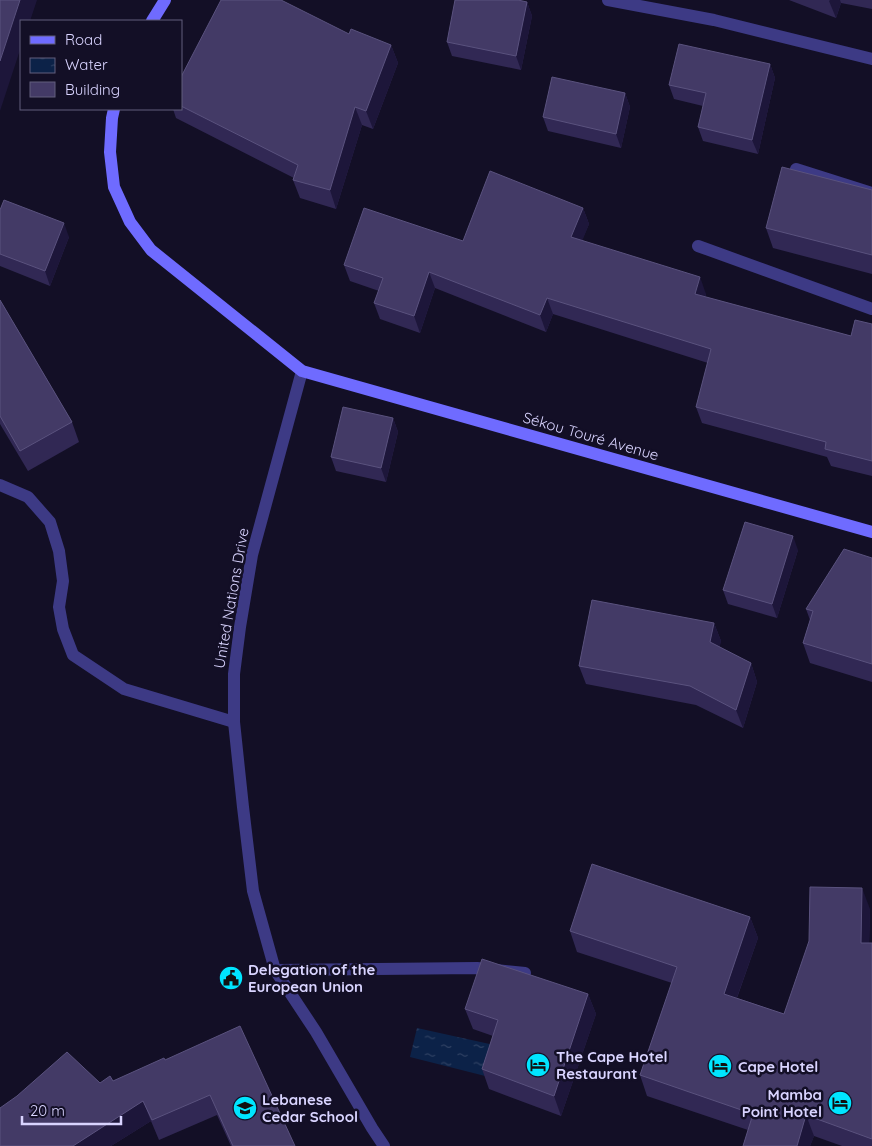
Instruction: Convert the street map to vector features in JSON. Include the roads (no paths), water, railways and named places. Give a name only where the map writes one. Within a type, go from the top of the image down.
[{"type":"main road","points":[[153,20],[165,0]]},
{"type":"main road","points":[[114,110],[110,152],[114,188],[130,222],[152,250],[302,371]]},
{"type":"main road","name":"Sékou Touré Avenue","points":[[302,371],[872,532]]},
{"type":"street","points":[[608,0],[714,20],[872,59]]},
{"type":"street","points":[[796,169],[872,192]]},
{"type":"street","points":[[698,246],[872,309]]},
{"type":"street","name":"United Nations Drive","points":[[302,371],[252,555],[234,674],[234,722],[253,891],[275,970],[316,1032],[384,1146]]},
{"type":"street","points":[[0,485],[28,497],[50,522],[59,551],[63,581],[59,607],[63,629],[73,655],[124,689],[234,722]]},
{"type":"street","points":[[275,970],[477,968],[525,973]]},
{"type":"water","points":[[417,1028],[517,1050],[509,1082],[410,1057]]},
{"type":"place","name":"Delegation of the European Union","points":[[231,978]]},
{"type":"place","name":"The Cape Hotel Restaurant","points":[[538,1065]]},
{"type":"place","name":"Cape Hotel","points":[[720,1066]]},
{"type":"place","name":"Mamba Point Hotel","points":[[840,1103]]},
{"type":"place","name":"Lebanese Cedar School","points":[[245,1108]]}]
